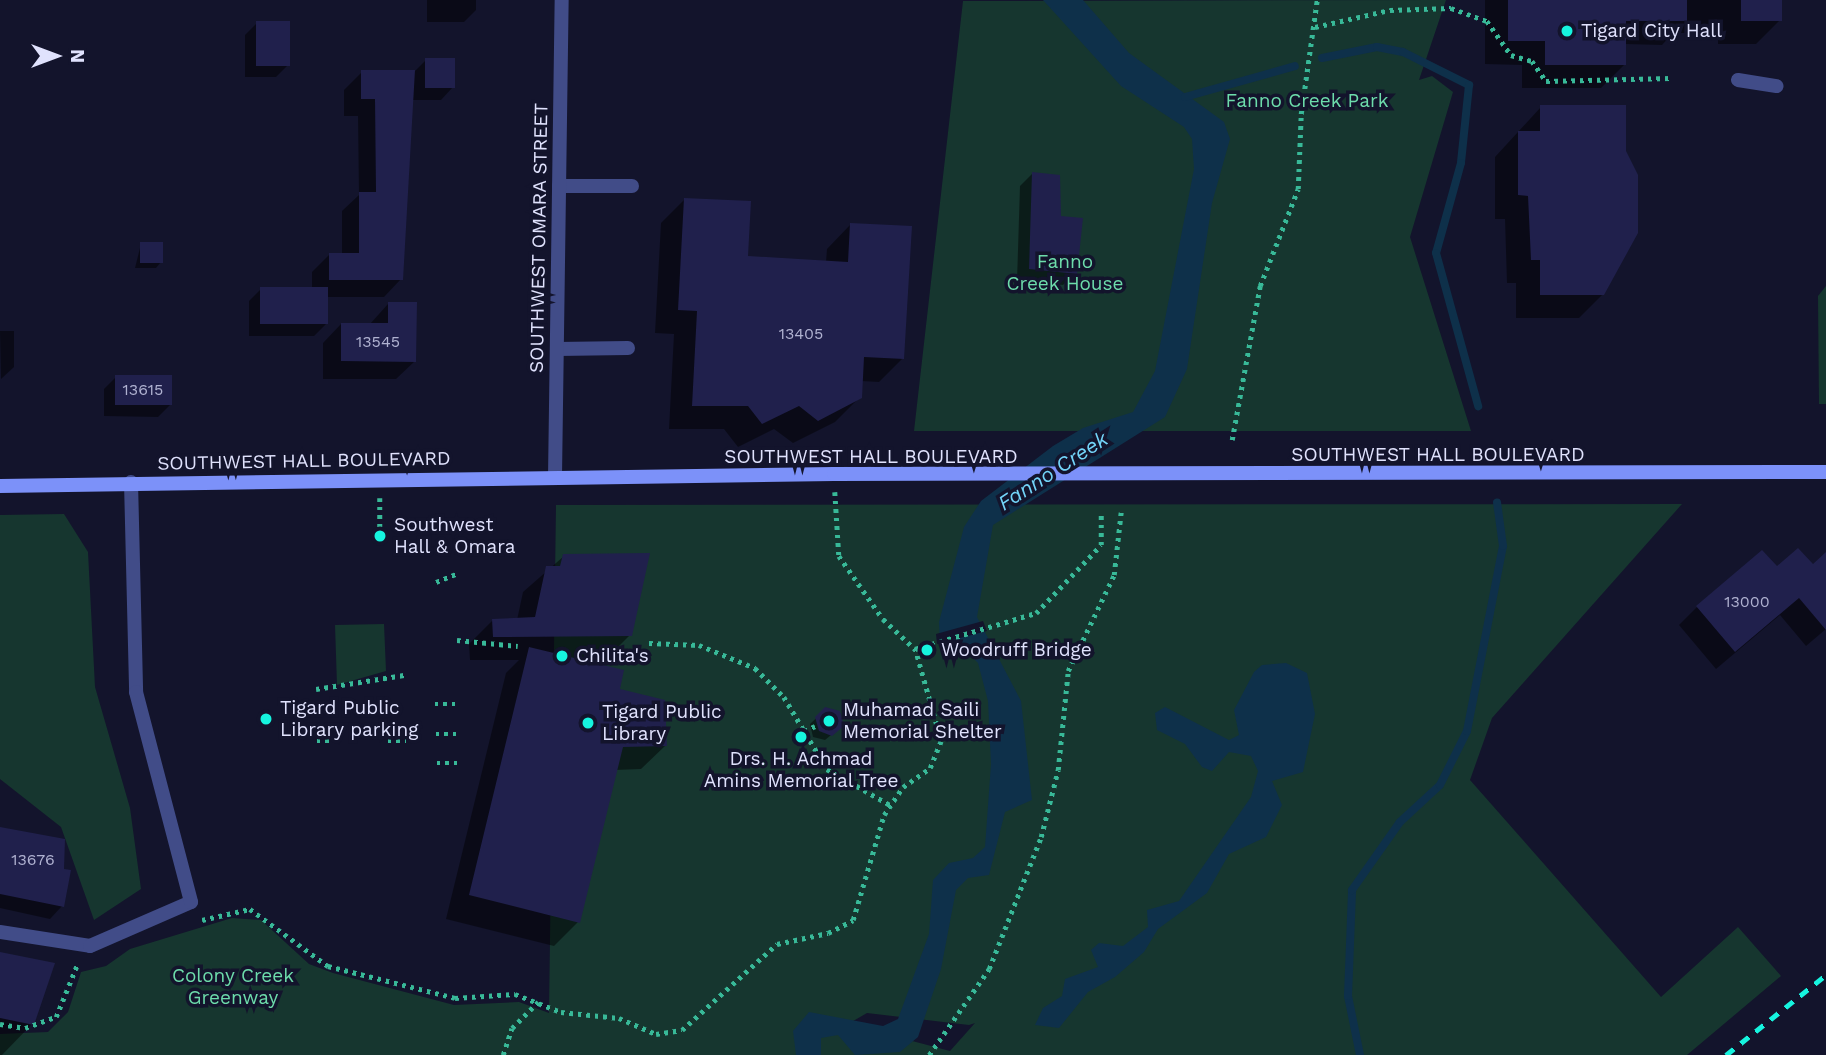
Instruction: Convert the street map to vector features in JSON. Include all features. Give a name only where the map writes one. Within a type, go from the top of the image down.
[{"type":"main road","name":"SOUTHWEST HALL BOULEVARD","points":[[0,486],[131,482],[834,474],[1129,478],[1826,472]]},
{"type":"street","name":"SOUTHWEST OMARA STREET","points":[[555,477],[562,0]]},
{"type":"street","points":[[1738,80],[1777,86]]},
{"type":"street","points":[[559,186],[632,186]]},
{"type":"street","points":[[557,349],[628,348]]},
{"type":"street","points":[[0,932],[90,946],[191,902],[136,692],[131,482]]},
{"type":"path","points":[[1232,440],[1260,286],[1298,189],[1301,114],[1317,0]]},
{"type":"path","points":[[1315,27],[1390,10],[1451,8],[1487,21],[1511,55],[1532,61],[1546,81],[1671,78]]},
{"type":"path","points":[[196,922],[250,909],[328,966],[455,998],[515,994],[561,1012],[619,1018],[656,1034],[682,1030],[777,944],[828,933],[853,920],[890,805],[929,768],[941,741],[915,649],[883,619],[839,556],[834,474]]},
{"type":"path","points":[[379,479],[380,536]]},
{"type":"path","points":[[929,1055],[989,969],[1041,837],[1058,770],[1068,671],[1114,575],[1121,512]]},
{"type":"path","points":[[915,649],[934,640],[1036,613],[1101,545],[1101,514]]},
{"type":"path","points":[[436,582],[456,574]]},
{"type":"path","points":[[457,640],[518,646]]},
{"type":"path","points":[[649,643],[699,645],[738,658],[784,697],[836,778],[890,805]]},
{"type":"path","points":[[316,689],[404,675]]},
{"type":"path","points":[[435,705],[458,704]]},
{"type":"path","points":[[804,731],[815,726]]},
{"type":"path","points":[[436,734],[459,734]]},
{"type":"path","points":[[317,741],[338,741]]},
{"type":"path","points":[[388,741],[406,741]]},
{"type":"path","points":[[437,763],[460,763]]},
{"type":"path","points":[[0,1024],[25,1028],[56,1017],[74,965],[85,964]]},
{"type":"path","points":[[503,1055],[520,1018],[538,1002]]},
{"type":"green space","name":"Fanno Creek Park","points":[[1446,0],[1419,80],[1432,76],[1453,92],[1410,237],[1471,431],[914,431],[963,1]]},
{"type":"green space","points":[[1826,286],[1826,404],[1819,404],[1818,296]]},
{"type":"green space","name":"Colony Creek Greenway","points":[[1682,504],[1492,718],[1470,780],[1661,997],[1738,927],[1781,976],[1687,1055],[0,1055],[0,1034],[48,1032],[68,1012],[81,972],[106,966],[130,949],[232,918],[261,920],[309,964],[333,973],[454,1005],[519,1002],[549,1013],[556,505]],"holes":[[[867,1013],[969,1025],[975,1023],[950,1051],[848,1024]]]},
{"type":"green space","points":[[64,514],[88,552],[95,687],[130,808],[141,889],[94,920],[61,827],[0,779],[0,515]]},
{"type":"green space","points":[[384,624],[386,671],[337,685],[335,625]]},
{"type":"water","points":[[1043,0],[1083,0],[1129,53],[1224,122],[1230,139],[1212,203],[1187,369],[1165,417],[993,525],[977,617],[1021,701],[1032,800],[1005,812],[989,875],[968,878],[956,890],[941,969],[918,1037],[900,1052],[855,1055],[838,1035],[821,1038],[821,1055],[796,1055],[793,1031],[809,1012],[883,1026],[898,1019],[929,934],[933,880],[949,863],[973,858],[985,847],[991,764],[988,701],[978,663],[962,647],[940,643],[939,622],[964,527],[981,501],[1053,446],[1083,428],[1133,412],[1155,371],[1194,169],[1192,139],[1184,127],[1121,86]]},
{"type":"water","points":[[1286,663],[1307,673],[1315,714],[1303,772],[1272,781],[1282,805],[1266,837],[1229,854],[1207,893],[1158,929],[1144,952],[1115,977],[1088,992],[1059,1028],[1035,1025],[1043,1008],[1062,996],[1065,979],[1098,967],[1091,950],[1099,943],[1123,946],[1148,927],[1147,910],[1179,901],[1251,797],[1258,771],[1251,756],[1229,752],[1212,771],[1202,767],[1185,744],[1157,730],[1155,713],[1165,707],[1229,740],[1239,735],[1234,710],[1254,672],[1262,665]]},
{"type":"pier","points":[[983,621],[987,631],[937,644],[936,634]]},
{"type":"building","name":"Tigard City Hall","points":[[1508,0],[1687,0],[1687,21],[1626,21],[1626,65],[1545,65],[1545,41],[1508,41]]},
{"type":"building","points":[[1741,0],[1782,0],[1782,21],[1741,21]]},
{"type":"building","points":[[256,21],[290,21],[290,66],[256,66]]},
{"type":"building","points":[[425,58],[455,58],[455,88],[425,88]]},
{"type":"building","points":[[361,70],[415,70],[403,280],[329,280],[329,253],[359,253],[359,192],[376,192],[375,99],[361,99]]},
{"type":"building","points":[[1540,105],[1626,105],[1626,151],[1638,175],[1638,233],[1604,295],[1540,295],[1540,260],[1531,260],[1528,196],[1518,195],[1518,131],[1540,131]]},
{"type":"building","name":"Fanno Creek House","points":[[1032,172],[1060,175],[1061,216],[1083,218],[1077,274],[1029,269]]},
{"type":"building","points":[[684,198],[751,201],[748,256],[848,262],[850,223],[912,226],[904,359],[864,357],[862,398],[818,421],[799,406],[762,424],[748,406],[692,406],[697,311],[678,310]]},
{"type":"building","points":[[140,242],[163,242],[163,263],[140,263]]},
{"type":"building","points":[[260,287],[328,287],[328,324],[260,324]]},
{"type":"building","points":[[388,302],[417,302],[416,362],[341,361],[341,323],[388,323]]},
{"type":"building","points":[[115,375],[172,375],[172,405],[115,405]]},
{"type":"building","points":[[1798,548],[1813,564],[1826,552],[1826,630],[1799,598],[1735,652],[1696,606],[1762,550],[1777,566]]},
{"type":"building","points":[[650,553],[632,636],[493,637],[492,619],[535,617],[546,566],[560,566],[563,554]]},
{"type":"building","name":"Tigard Public Library","points":[[529,647],[624,670],[620,689],[665,700],[667,746],[623,747],[580,923],[469,895]]},
{"type":"building","name":"Muhamad Saili Memorial Shelter","points":[[825,707],[840,711],[844,726],[832,736],[819,731],[815,717]]},
{"type":"building","points":[[0,827],[65,839],[64,869],[71,870],[64,907],[0,894]]},
{"type":"building","points":[[0,952],[55,963],[34,1025],[0,1018]]},
{"type":"waterway","name":"Fanno Creek","points":[[1322,58],[1377,47],[1403,52],[1469,85],[1461,163],[1436,253],[1478,406]]},
{"type":"waterway","name":"Fanno Creek","points":[[1185,97],[1295,66]]},
{"type":"waterway","name":"Fanno Creek","points":[[1360,1055],[1348,996],[1352,890],[1400,822],[1440,785],[1467,731],[1503,546],[1497,502]]},
{"type":"railway","points":[[1726,1055],[1826,975]]},
{"type":"place","name":"Tigard City Hall","points":[[1567,31]]},
{"type":"place","name":"Southwest Hall & Omara","points":[[380,536]]},
{"type":"place","name":"Woodruff Bridge","points":[[927,650]]},
{"type":"place","name":"Chilita's","points":[[562,656]]},
{"type":"place","name":"Tigard Public Library parking","points":[[266,719]]},
{"type":"place","name":"Muhamad Saili Memorial Shelter","points":[[829,721]]},
{"type":"place","name":"Tigard Public Library","points":[[588,723]]},
{"type":"place","name":"Drs. H. Achmad Amins Memorial Tree","points":[[801,737]]}]
